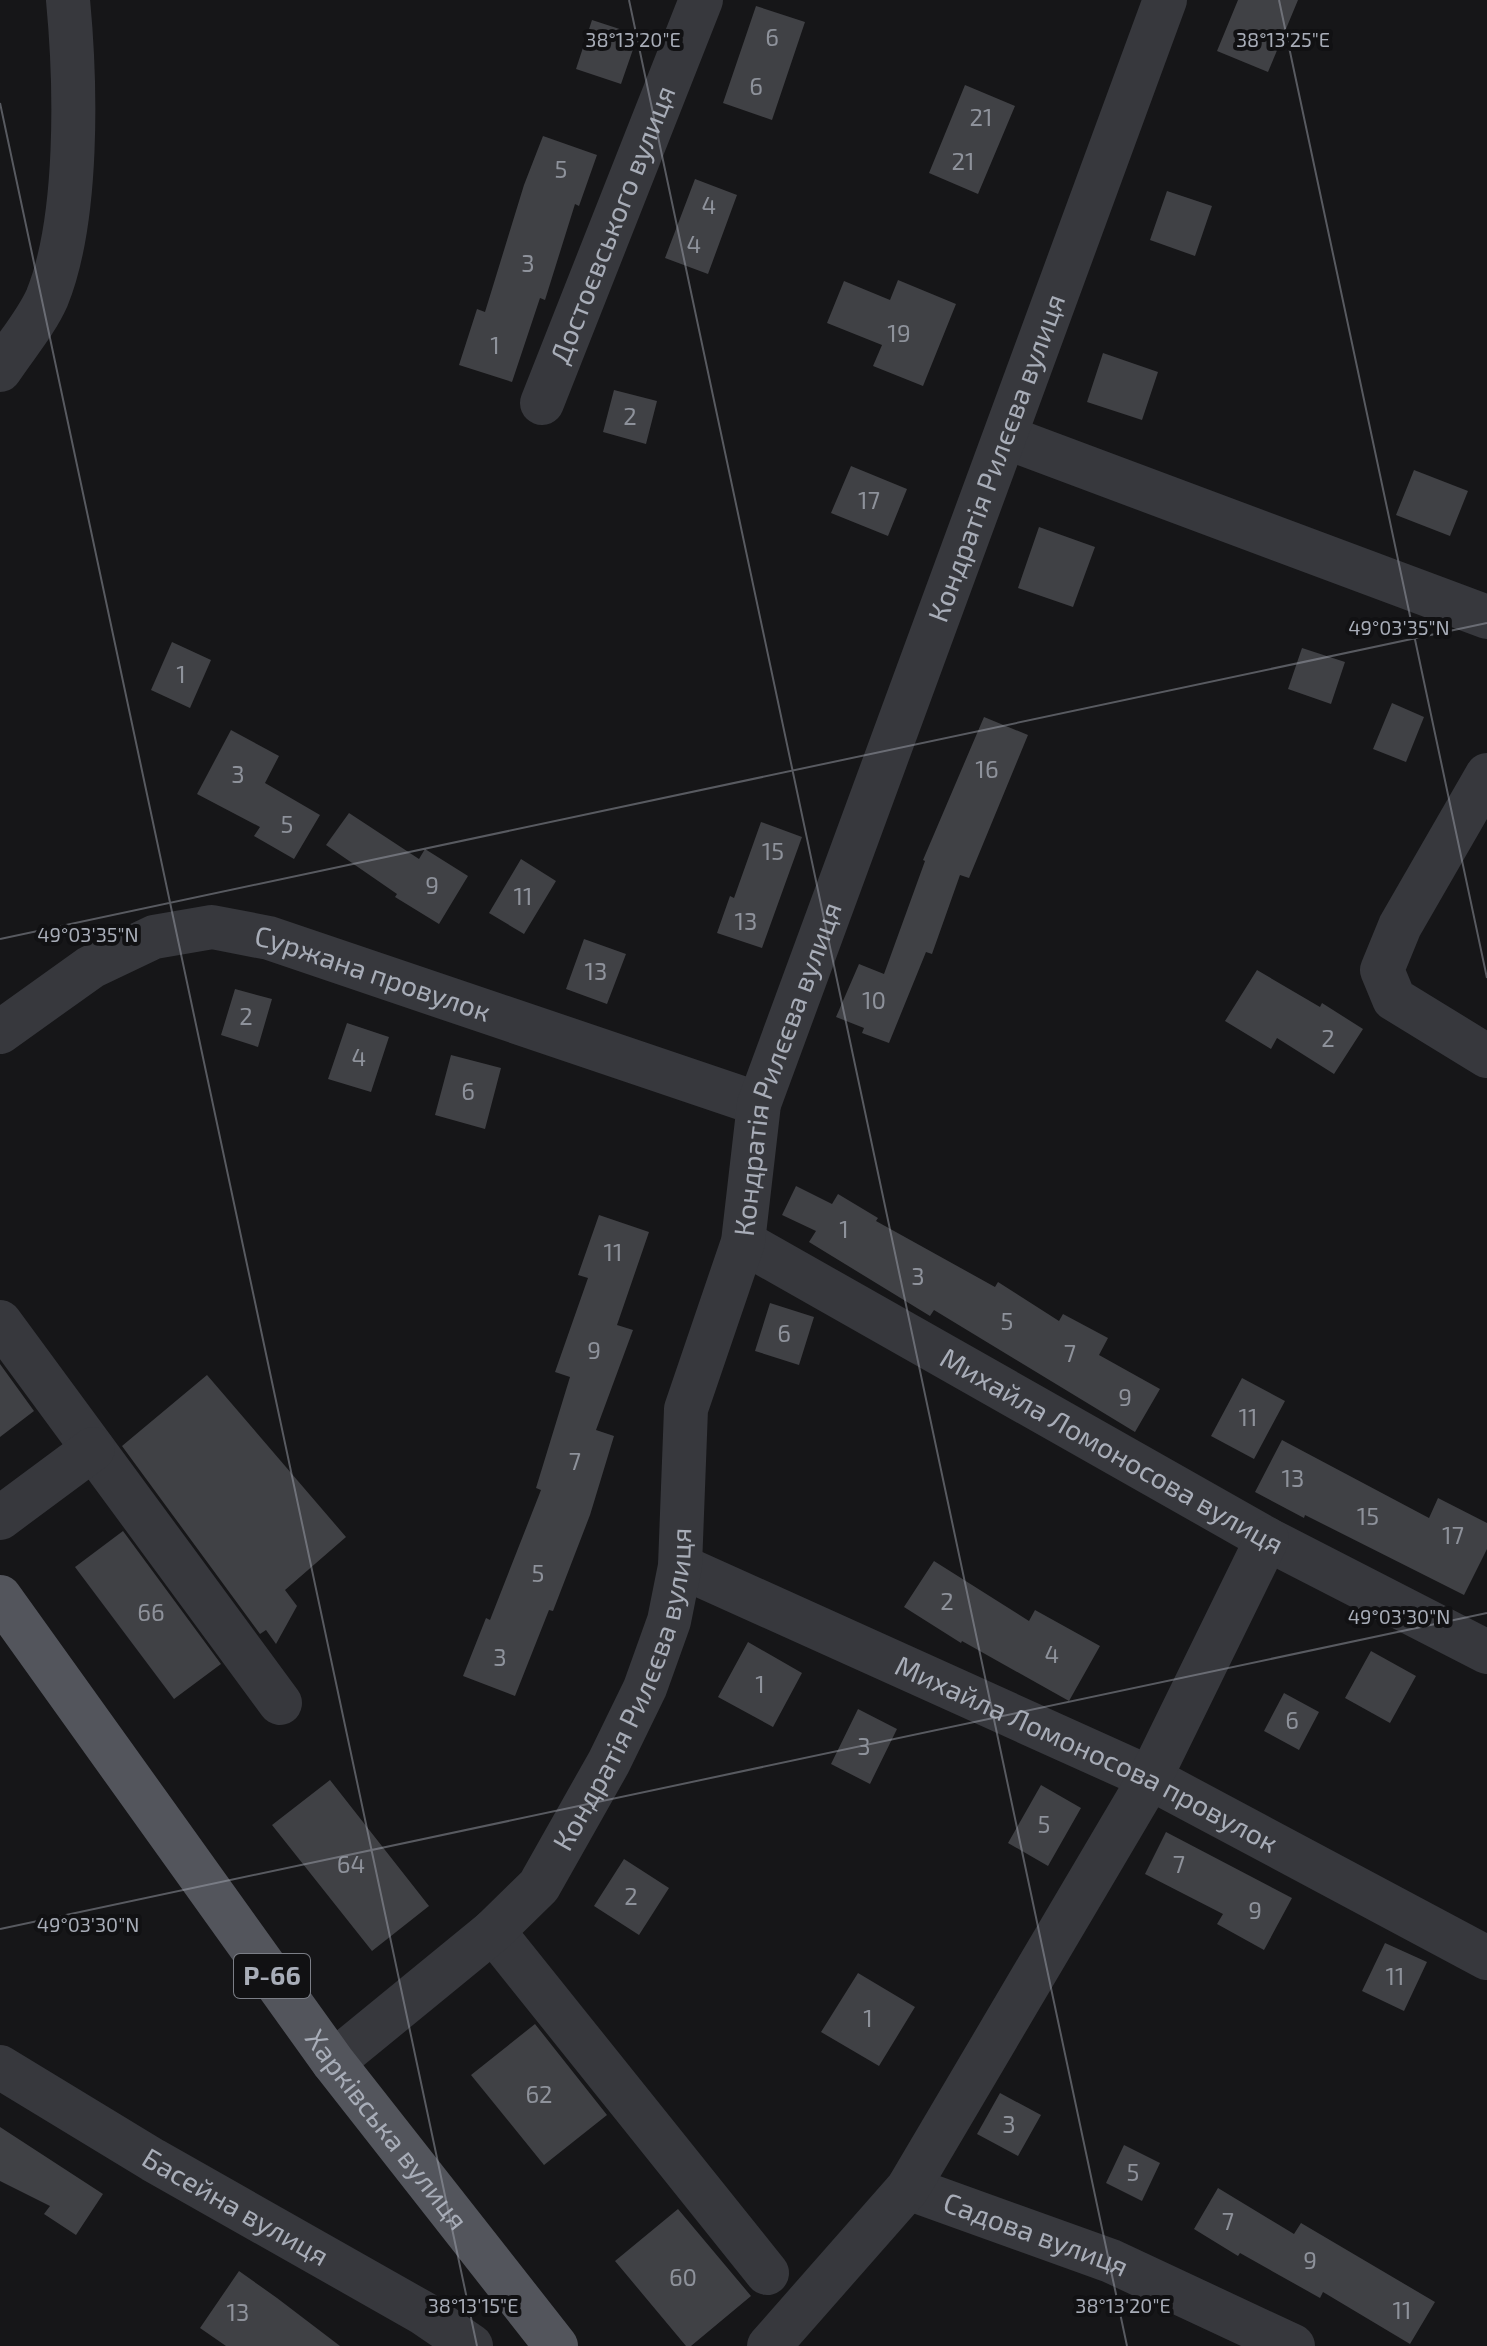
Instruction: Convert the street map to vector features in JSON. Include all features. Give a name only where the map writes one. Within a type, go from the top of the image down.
[{"type":"main road","name":"Харківська вулиця","points":[[0,1597],[333,2062],[556,2346]]},
{"type":"street","points":[[0,370],[46,299],[65,234],[71,151],[72,44],[68,0]]},
{"type":"street","name":"Достоєвського вулиця","points":[[542,403],[701,0]]},
{"type":"street","name":"Кондратія Рилєєва вулиця","points":[[333,2062],[493,1931],[539,1886],[609,1762],[645,1688],[669,1621],[680,1566],[686,1409],[743,1242],[759,1104],[1165,0]]},
{"type":"street","points":[[1005,437],[1487,617]]},
{"type":"street","points":[[1487,777],[1400,926],[1382,970],[1394,999],[1487,1056]]},
{"type":"street","name":"Суржана провулок","points":[[0,1032],[91,967],[154,937],[212,927],[269,938],[759,1104]]},
{"type":"street","name":"Михайла Ломоносова вулиця","points":[[743,1242],[1267,1539],[1487,1652]]},
{"type":"street","points":[[0,1322],[280,1703]]},
{"type":"street","points":[[0,1518],[93,1449]]},
{"type":"street","points":[[769,2346],[908,2188],[1150,1778],[1267,1539]]},
{"type":"street","name":"Михайла Ломоносова провулок","points":[[680,1566],[1150,1778],[1487,1958]]},
{"type":"street","points":[[493,1931],[767,2273]]},
{"type":"street","name":"Басейна вулиця","points":[[0,2067],[153,2160],[423,2313],[471,2346]]},
{"type":"street","name":"Садова вулиця","points":[[908,2188],[1111,2261],[1293,2346]]},
{"type":"building","points":[[1238,0],[1298,0],[1268,72],[1217,51]]},
{"type":"building","points":[[756,6],[805,22],[772,120],[723,103]]},
{"type":"building","points":[[592,20],[638,35],[621,84],[576,69]]},
{"type":"building","points":[[965,85],[1015,106],[978,194],[929,173]]},
{"type":"building","points":[[543,136],[597,155],[579,206],[575,204],[545,300],[540,298],[512,382],[459,365],[477,309],[485,312],[524,185]]},
{"type":"building","points":[[695,179],[737,195],[708,274],[665,258]]},
{"type":"building","points":[[1167,191],[1212,206],[1195,256],[1150,240]]},
{"type":"building","points":[[898,280],[956,304],[923,386],[873,366],[882,345],[827,323],[844,281],[890,300]]},
{"type":"building","points":[[1103,353],[1158,372],[1142,420],[1087,402]]},
{"type":"building","points":[[614,390],[657,401],[646,444],[603,432]]},
{"type":"building","points":[[851,466],[907,489],[888,536],[831,513]]},
{"type":"building","points":[[1414,470],[1468,491],[1450,536],[1396,515]]},
{"type":"building","points":[[1039,527],[1095,547],[1073,607],[1018,588]]},
{"type":"building","points":[[172,642],[211,660],[190,708],[151,690]]},
{"type":"building","points":[[1302,648],[1345,662],[1331,704],[1288,689]]},
{"type":"building","points":[[1392,703],[1424,717],[1406,762],[1373,749]]},
{"type":"building","points":[[984,717],[1028,735],[969,878],[960,875],[932,954],[926,952],[889,1043],[862,1033],[864,1028],[836,1017],[859,964],[884,974],[923,860]]},
{"type":"building","points":[[231,730],[279,756],[265,783],[320,815],[294,859],[254,836],[260,827],[197,794]]},
{"type":"building","points":[[349,813],[419,859],[425,849],[468,876],[439,924],[395,897],[397,894],[326,845]]},
{"type":"building","points":[[761,822],[802,837],[762,948],[717,933],[730,896],[734,898]]},
{"type":"building","points":[[521,859],[556,881],[524,934],[489,913]]},
{"type":"building","points":[[584,939],[626,954],[607,1004],[566,989]]},
{"type":"building","points":[[1257,970],[1320,1007],[1322,1003],[1363,1029],[1334,1074],[1277,1038],[1271,1049],[1225,1021]]},
{"type":"building","points":[[235,989],[272,999],[258,1047],[221,1035]]},
{"type":"building","points":[[347,1023],[389,1037],[371,1092],[328,1079]]},
{"type":"building","points":[[451,1055],[501,1068],[485,1129],[435,1115]]},
{"type":"building","points":[[796,1186],[832,1204],[838,1194],[878,1218],[876,1221],[995,1287],[998,1282],[1059,1321],[1063,1314],[1108,1338],[1099,1355],[1160,1389],[1135,1432],[934,1310],[930,1316],[809,1242],[816,1231],[782,1215]]},
{"type":"building","points":[[599,1215],[649,1232],[617,1325],[633,1330],[596,1430],[614,1436],[590,1515],[553,1611],[549,1610],[515,1696],[463,1676],[486,1618],[490,1620],[541,1490],[536,1488],[570,1377],[555,1372],[588,1278],[578,1275]]},
{"type":"building","points":[[770,1303],[814,1317],[799,1365],[755,1351]]},
{"type":"building","points":[[0,1364],[34,1411],[0,1437]]},
{"type":"building","points":[[207,1375],[346,1537],[285,1590],[297,1606],[276,1644],[266,1630],[260,1634],[122,1446]]},
{"type":"building","points":[[1242,1378],[1285,1401],[1254,1459],[1211,1436]]},
{"type":"building","points":[[1282,1440],[1429,1518],[1438,1498],[1487,1523],[1487,1549],[1464,1595],[1255,1492]]},
{"type":"building","points":[[123,1531],[221,1664],[174,1699],[75,1567]]},
{"type":"building","points":[[934,1561],[1029,1621],[1035,1610],[1100,1646],[1069,1701],[961,1643],[904,1607]]},
{"type":"building","points":[[748,1642],[802,1673],[773,1727],[718,1697]]},
{"type":"building","points":[[1371,1651],[1416,1676],[1390,1723],[1345,1698]]},
{"type":"building","points":[[1284,1693],[1319,1712],[1299,1750],[1264,1731]]},
{"type":"building","points":[[858,1709],[897,1729],[870,1784],[831,1764]]},
{"type":"building","points":[[330,1780],[429,1906],[372,1951],[272,1825]]},
{"type":"building","points":[[1041,1785],[1081,1808],[1048,1866],[1008,1843]]},
{"type":"building","points":[[1166,1832],[1292,1898],[1264,1950],[1217,1924],[1223,1914],[1145,1874]]},
{"type":"building","points":[[624,1859],[669,1888],[639,1935],[594,1906]]},
{"type":"building","points":[[1385,1943],[1427,1962],[1404,2011],[1362,1991]]},
{"type":"building","points":[[858,1973],[915,2007],[879,2066],[821,2032]]},
{"type":"building","points":[[535,2024],[607,2115],[544,2165],[471,2075]]},
{"type":"building","points":[[1000,2093],[1041,2115],[1018,2156],[977,2134]]},
{"type":"building","points":[[0,2127],[103,2194],[76,2235],[44,2214],[50,2206],[0,2181]]},
{"type":"building","points":[[1124,2145],[1160,2163],[1142,2201],[1106,2183]]},
{"type":"building","points":[[1218,2188],[1294,2234],[1301,2223],[1435,2302],[1410,2344],[1323,2292],[1320,2298],[1240,2253],[1238,2256],[1194,2229]]},
{"type":"building","points":[[678,2209],[751,2296],[691,2346],[686,2346],[615,2261]]},
{"type":"building","points":[[239,2271],[340,2346],[226,2346],[200,2328]]}]
